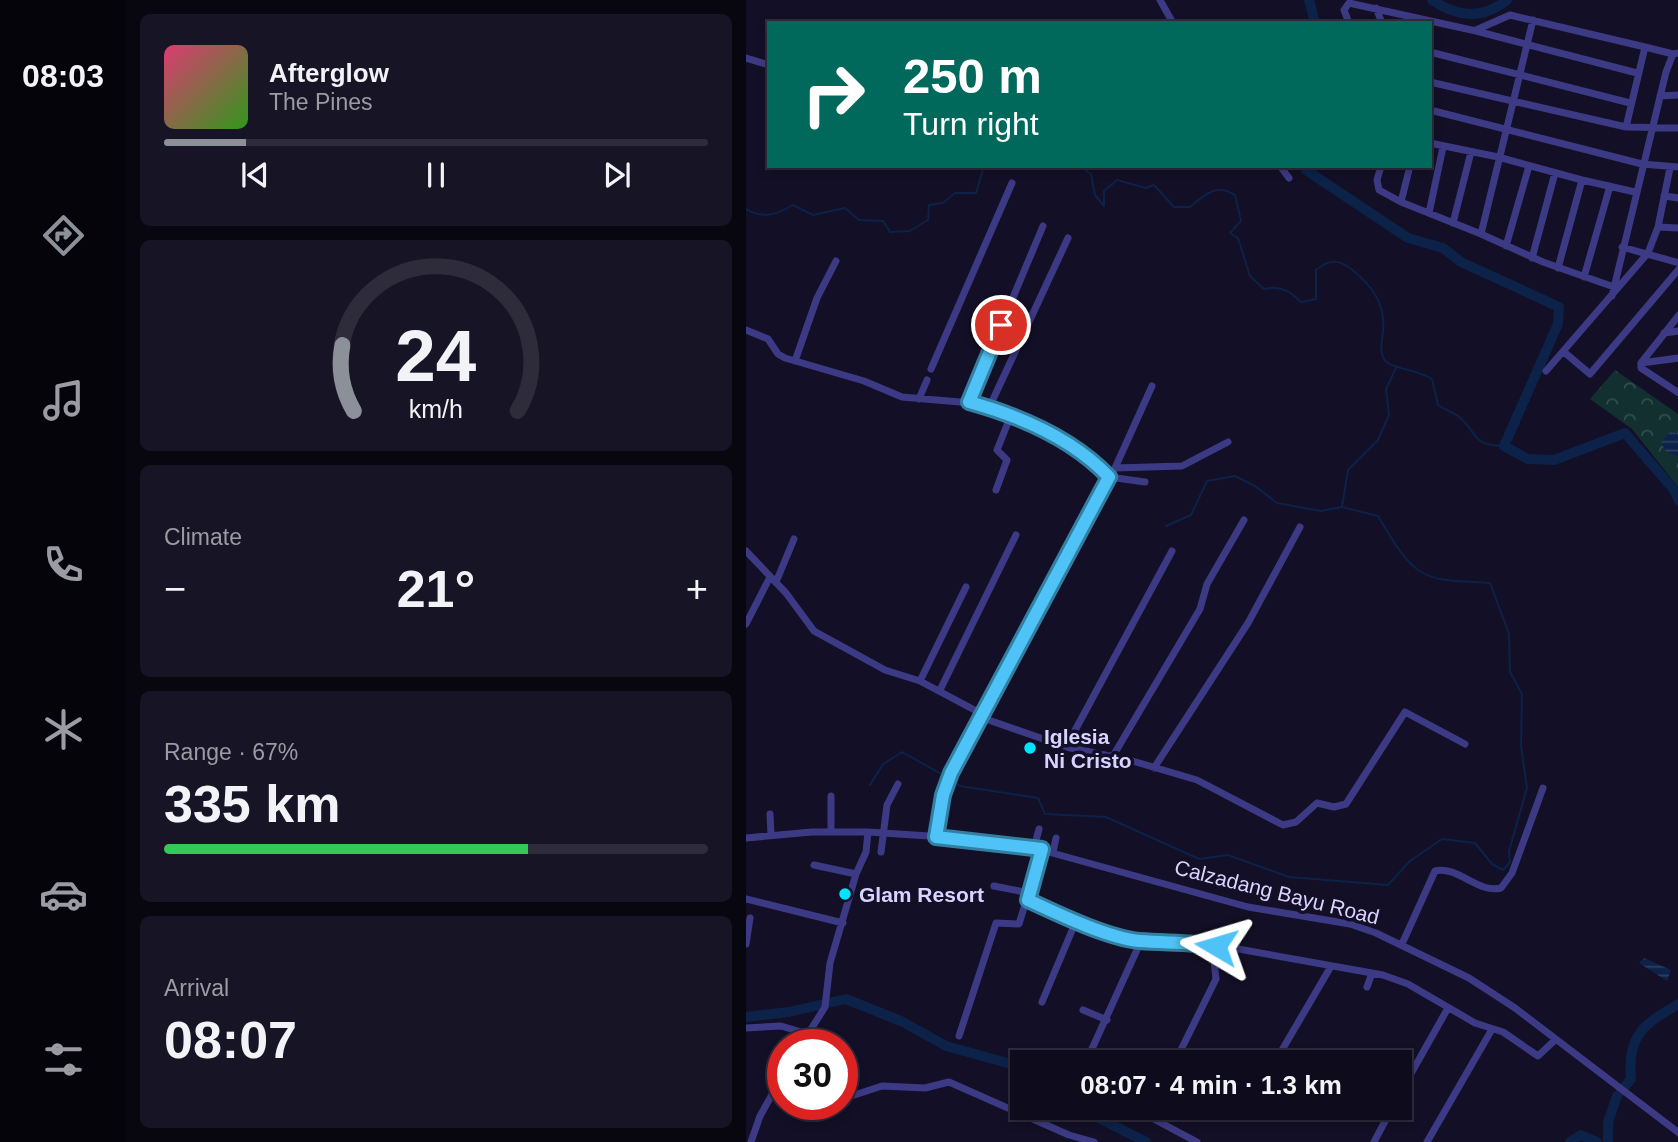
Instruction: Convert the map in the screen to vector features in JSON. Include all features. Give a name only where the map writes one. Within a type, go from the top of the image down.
[{"type":"street","points":[[1160,0],[1172,21]]},
{"type":"street","points":[[1348,21],[1344,10],[1349,3],[1476,31],[1637,73]]},
{"type":"street","points":[[1376,8],[1381,21]]},
{"type":"street","points":[[1476,31],[1510,15],[1676,53],[1660,96],[1642,164],[1613,292]]},
{"type":"street","points":[[1481,234],[1533,20]]},
{"type":"street","points":[[1626,127],[1645,47]]},
{"type":"street","points":[[1432,52],[1630,103]]},
{"type":"street","points":[[746,58],[767,64]]},
{"type":"street","points":[[1432,82],[1626,127],[1679,128]]},
{"type":"street","points":[[1660,96],[1679,95]]},
{"type":"street","points":[[1432,110],[1642,164],[1674,168],[1664,197],[1658,228],[1648,253],[1546,371]]},
{"type":"street","points":[[1432,144],[1498,157],[1635,192]]},
{"type":"street","points":[[1429,213],[1443,147]]},
{"type":"street","points":[[1453,223],[1471,152]]},
{"type":"street","points":[[1506,246],[1529,166]]},
{"type":"street","points":[[1281,168],[1288,178]]},
{"type":"street","points":[[1380,168],[1377,180],[1379,190],[1401,202],[1584,277],[1613,292]]},
{"type":"street","points":[[1401,202],[1410,168]]},
{"type":"street","points":[[1532,257],[1555,173]]},
{"type":"street","points":[[1558,268],[1582,180]]},
{"type":"street","points":[[931,369],[1012,183]]},
{"type":"street","points":[[1584,277],[1610,186]]},
{"type":"street","points":[[1664,197],[1679,198]]},
{"type":"street","points":[[969,402],[1043,226]]},
{"type":"street","points":[[1658,228],[1679,228]]},
{"type":"street","points":[[989,408],[1068,238]]},
{"type":"street","points":[[1622,247],[1679,263]]},
{"type":"street","points":[[795,361],[817,298],[836,261]]},
{"type":"street","points":[[1564,352],[1590,374],[1679,269]]},
{"type":"street","points":[[1679,316],[1641,363],[1641,368],[1679,393]]},
{"type":"street","points":[[746,330],[768,339],[778,355],[902,397],[969,402],[1011,415],[1051,434],[1109,477],[1145,482]]},
{"type":"street","points":[[1664,333],[1679,331]]},
{"type":"street","points":[[1641,363],[1679,358]]},
{"type":"street","points":[[919,399],[927,380]]},
{"type":"street","points":[[1669,386],[1679,385]]},
{"type":"street","points":[[936,837],[951,773],[1115,468],[1152,386]]},
{"type":"street","points":[[996,490],[1007,460],[997,450],[1011,415]]},
{"type":"street","points":[[1115,468],[1182,466],[1228,443]]},
{"type":"street","points":[[1112,757],[1200,609],[1207,584],[1244,520]]},
{"type":"street","points":[[1154,768],[1231,649],[1300,527]]},
{"type":"street","points":[[940,690],[1016,535]]},
{"type":"street","points":[[746,624],[794,540]]},
{"type":"street","points":[[746,551],[773,579],[814,631],[885,670],[940,690],[981,715],[1066,747],[1197,780],[1283,825],[1296,822],[1317,803],[1334,807],[1346,804],[1405,712],[1465,744]]},
{"type":"street","points":[[1066,747],[1172,551]]},
{"type":"street","points":[[920,681],[966,587]]},
{"type":"street","points":[[881,852],[887,805],[898,784]]},
{"type":"street","points":[[1402,944],[1435,871],[1445,870],[1483,886],[1501,888],[1512,873],[1543,788]]},
{"type":"street","points":[[831,796],[831,832]]},
{"type":"street","points":[[770,814],[771,835]]},
{"type":"street","points":[[960,1036],[996,923],[1018,925],[1028,897],[1039,829]]},
{"type":"street","points":[[811,1029],[825,1007],[830,963],[856,874],[866,852],[868,832]]},
{"type":"street","name":"Calzadang Bayu Road","points":[[746,838],[868,832],[1038,848],[1248,907],[1350,924],[1402,944],[1469,978],[1515,1008],[1628,1092],[1662,1123],[1679,1133]]},
{"type":"street","points":[[1053,852],[1056,838]]},
{"type":"street","points":[[814,865],[856,874]]},
{"type":"street","points":[[994,886],[1028,897],[1076,921],[1118,936],[1141,941],[1216,946],[1330,968],[1372,973],[1408,984],[1492,1031],[1503,1032],[1538,1056],[1555,1040]]},
{"type":"street","points":[[746,899],[843,923]]},
{"type":"street","points":[[746,944],[748,918],[756,902]]},
{"type":"street","points":[[1042,1002],[1076,921]]},
{"type":"street","points":[[1092,1050],[1141,941]]},
{"type":"street","points":[[1181,1050],[1216,979],[1216,946]]},
{"type":"street","points":[[1282,1050],[1330,968]]},
{"type":"street","points":[[1367,986],[1372,973]]},
{"type":"street","points":[[1412,1072],[1448,1008]]},
{"type":"street","points":[[1083,1010],[1107,1020]]},
{"type":"street","points":[[746,1028],[781,1026],[791,1029]]},
{"type":"street","points":[[1427,1142],[1492,1031]]},
{"type":"street","points":[[858,1094],[882,1086],[925,1088],[949,1082],[1069,1135],[1094,1142]]},
{"type":"street","points":[[751,1142],[760,1116],[767,1106]]},
{"type":"street","points":[[1156,1120],[1197,1142]]},
{"type":"street","points":[[1374,1142],[1386,1120]]},
{"type":"green space","points":[[1615,370],[1678,414],[1678,487],[1632,429],[1590,399]]},
{"type":"water","points":[[1671,431],[1678,434],[1678,456],[1666,452],[1661,442]]},
{"type":"water","points":[[1644,958],[1671,970],[1667,981],[1639,963]]},
{"type":"waterway","points":[[1309,0],[1314,21]]},
{"type":"waterway","points":[[1432,0],[1451,10],[1469,14],[1488,11],[1507,0]]},
{"type":"waterway","points":[[746,209],[759,214],[770,214],[793,205],[813,215],[845,208],[859,220],[883,221],[890,232],[910,231],[928,220],[929,205],[943,203],[955,193],[976,193],[983,168]]},
{"type":"waterway","points":[[1083,168],[1091,174],[1095,195],[1104,206],[1104,191],[1117,180],[1146,188],[1154,185],[1174,207],[1190,207],[1206,194],[1217,190],[1235,195],[1241,221],[1230,233],[1238,238],[1250,276],[1264,289],[1284,290],[1301,302],[1316,299],[1316,270],[1333,262],[1350,268],[1371,288],[1380,304],[1383,322],[1381,349],[1384,359],[1392,365],[1432,379],[1438,405],[1458,416],[1480,440],[1504,446]]},
{"type":"waterway","points":[[1306,168],[1408,238],[1443,248],[1461,262],[1559,307],[1558,324],[1504,446],[1528,459],[1554,460],[1625,433],[1674,490],[1679,501]]},
{"type":"waterway","points":[[950,779],[960,786],[1038,798],[1045,814],[1106,817],[1199,859],[1228,855],[1289,877],[1388,885],[1410,861],[1442,839],[1475,843],[1492,864],[1503,870],[1510,862],[1509,851],[1527,788],[1521,746],[1522,694],[1510,672],[1509,634],[1490,583],[1447,580],[1423,573],[1403,555],[1378,516],[1342,507],[1348,470],[1378,440],[1389,415],[1386,389],[1396,368]]},
{"type":"waterway","points":[[1166,526],[1191,515],[1207,481],[1235,476],[1255,486],[1277,503],[1321,511],[1341,507]]},
{"type":"waterway","points":[[870,785],[883,764],[902,752],[945,776]]},
{"type":"waterway","points":[[746,1017],[789,1012],[846,999],[903,1022],[946,1046],[1010,1064]]},
{"type":"waterway","points":[[1621,1091],[1631,1079],[1632,1052],[1640,1033],[1656,1018],[1679,1004]]},
{"type":"waterway","points":[[1608,1142],[1608,1122],[1617,1096]]},
{"type":"waterway","points":[[1103,1120],[1146,1142]]},
{"type":"waterway","points":[[1570,1142],[1581,1135],[1597,1142]]},
{"type":"place","name":"Iglesia Ni Cristo","points":[[1030,748]]},
{"type":"place","name":"Glam Resort","points":[[845,894]]},
{"type":"route","points":[[1001,325],[969,402],[1018,417],[1051,434],[1082,454],[1109,477],[951,773],[943,795],[936,837],[975,839],[1042,849],[1028,900],[1076,921],[1141,941],[1185,941],[1216,946]]}]
